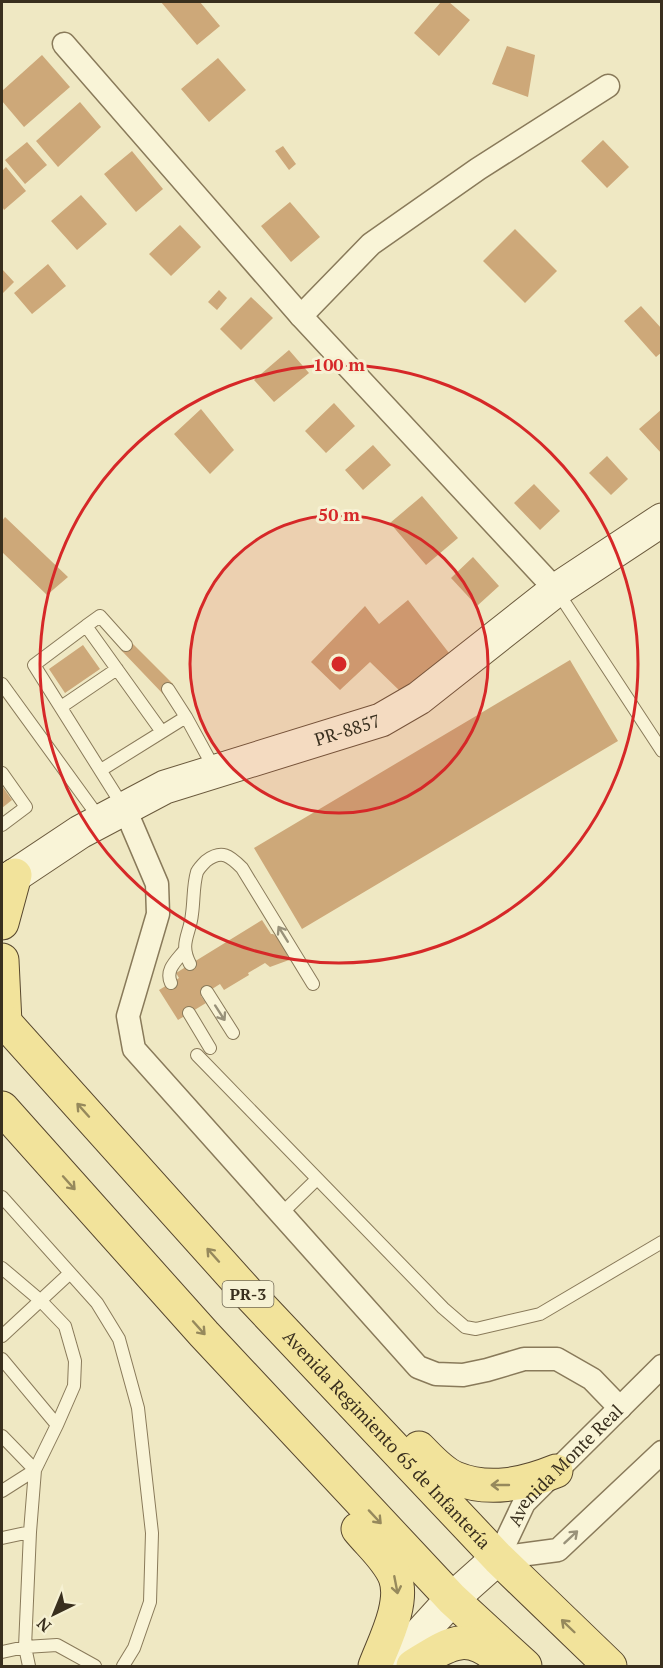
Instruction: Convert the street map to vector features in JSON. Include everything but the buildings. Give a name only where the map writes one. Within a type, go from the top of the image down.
[{"type":"main road","points":[[2,924],[8,879]]},
{"type":"main road","points":[[2,960],[3,1021]]},
{"type":"main road","name":"Avenida Regimiento 65 de Infantería","points":[[3,1021],[247,1292],[498,1558],[610,1666]]},
{"type":"main road","points":[[2,1108],[204,1334],[452,1599],[525,1666]]},
{"type":"main road","points":[[282,1417],[302,1466],[386,1561],[395,1576],[398,1591],[395,1612],[375,1666]]},
{"type":"main road","points":[[367,1419],[392,1425],[406,1434],[438,1466],[455,1478],[481,1484],[505,1485],[534,1480],[556,1471]]},
{"type":"main road","points":[[413,1666],[448,1645],[468,1642],[493,1653],[506,1666]]},
{"type":"street","points":[[64,44],[301,316],[556,590]]},
{"type":"street","points":[[301,316],[371,244],[478,169],[608,86]]},
{"type":"street","name":"PR-8857","points":[[8,879],[80,832],[165,787],[381,720],[419,698],[556,590],[662,520]]},
{"type":"street","points":[[113,815],[157,884],[158,914],[128,1016],[134,1049],[418,1367],[436,1374],[464,1375],[524,1359],[557,1359],[592,1379],[620,1408]]},
{"type":"street","name":"Avenida Monte Real","points":[[498,1558],[524,1503],[662,1366]]},
{"type":"street","name":"Avenida Monte Real","points":[[498,1558],[558,1551],[662,1452]]},
{"type":"street","points":[[391,1666],[452,1599],[498,1558]]},
{"type":"lane","points":[[556,590],[662,751]]},
{"type":"lane","points":[[113,815],[101,770],[34,665],[100,616],[126,645]]},
{"type":"lane","points":[[86,626],[162,732]]},
{"type":"lane","points":[[61,707],[117,669]]},
{"type":"lane","points":[[2,684],[113,815]]},
{"type":"lane","points":[[168,689],[216,771]]},
{"type":"lane","points":[[101,770],[186,717]]},
{"type":"lane","points":[[2,772],[26,807],[2,825]]},
{"type":"lane","points":[[171,983],[168,976],[184,951],[192,918],[198,870],[209,859],[217,855],[225,855],[242,868],[313,984]]},
{"type":"lane","points":[[184,951],[190,964]]},
{"type":"lane","points":[[207,992],[233,1033]]},
{"type":"lane","points":[[189,1013],[210,1048]]},
{"type":"lane","points":[[198,1055],[443,1308],[465,1327],[476,1329],[540,1314],[662,1242]]},
{"type":"lane","points":[[281,1214],[317,1179]]},
{"type":"lane","points":[[2,1197],[97,1303],[119,1339],[138,1408],[152,1533],[150,1602],[134,1648],[123,1666]]},
{"type":"lane","points":[[2,1268],[65,1326],[75,1361],[74,1386],[35,1470],[25,1647],[29,1666]]},
{"type":"lane","points":[[2,1336],[70,1273]]},
{"type":"lane","points":[[2,1359],[57,1425]]},
{"type":"lane","points":[[2,1436],[35,1470]]},
{"type":"lane","points":[[2,1491],[35,1470]]},
{"type":"lane","points":[[2,1538],[30,1532]]},
{"type":"lane","points":[[2,1652],[25,1647],[57,1645],[95,1666]]}]
